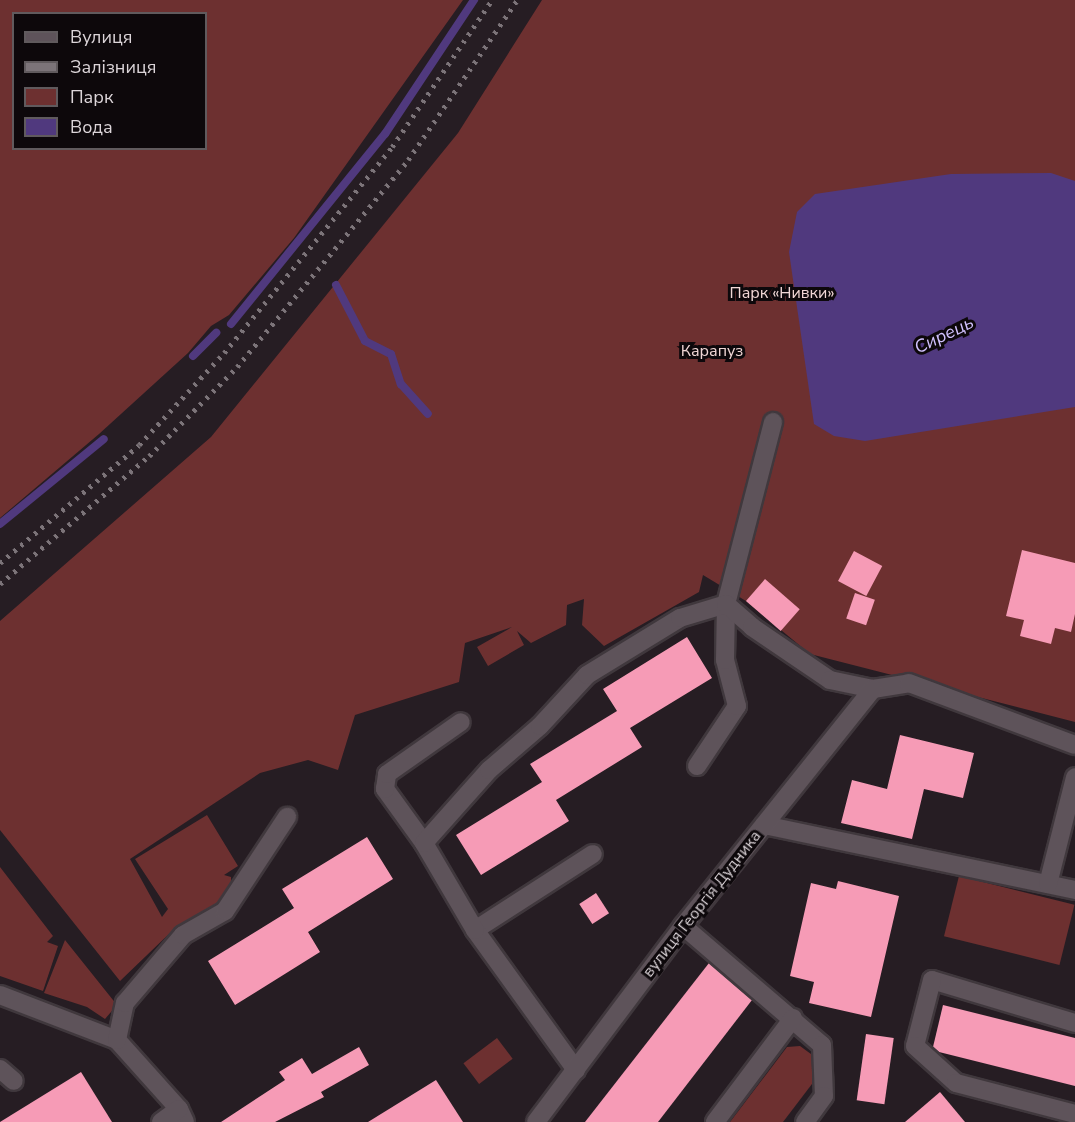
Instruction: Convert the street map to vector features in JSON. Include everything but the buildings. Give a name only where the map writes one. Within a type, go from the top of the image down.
[{"type":"street","points":[[697,766],[737,706],[725,660],[726,604],[773,422]]},
{"type":"street","points":[[726,604],[752,627],[830,680],[873,689],[909,683],[1075,745]]},
{"type":"street","points":[[424,843],[489,770],[540,726],[587,675],[680,618],[726,604]]},
{"type":"street","name":"вулиця Георгія Дудника","points":[[536,1122],[683,926],[873,689]]},
{"type":"street","points":[[460,722],[387,774],[385,789],[424,843],[475,930],[576,1070]]},
{"type":"street","points":[[1048,884],[1075,777]]},
{"type":"street","points":[[117,1040],[125,1003],[183,935],[225,911],[287,817]]},
{"type":"street","points":[[764,825],[1075,891]]},
{"type":"street","points":[[475,930],[593,854]]},
{"type":"street","points":[[683,926],[822,1045],[824,1096],[805,1122]]},
{"type":"street","points":[[1075,1023],[932,980],[915,1046],[956,1083],[1075,1114]]},
{"type":"street","points":[[0,995],[117,1040],[182,1115],[161,1122]]},
{"type":"street","points":[[715,1122],[793,1018]]},
{"type":"green space","points":[[0,0],[463,0],[294,238],[229,315],[211,326],[188,353],[99,434],[0,518]]},
{"type":"green space","name":"Парк «Нивки»","points":[[542,0],[1075,0],[1075,722],[810,654],[746,601],[703,575],[699,592],[604,646],[582,625],[584,599],[567,605],[566,625],[531,643],[517,631],[524,645],[488,666],[477,647],[512,627],[465,643],[459,682],[355,715],[338,770],[308,760],[260,773],[130,859],[162,917],[168,909],[135,859],[207,815],[238,866],[224,875],[231,877],[231,888],[207,916],[172,931],[120,981],[0,830],[0,621],[211,437],[458,133]]},
{"type":"green space","points":[[0,867],[53,936],[47,942],[58,946],[43,991],[0,976]]},
{"type":"green space","points":[[959,876],[1074,905],[1059,965],[944,936]]},
{"type":"green space","points":[[65,940],[117,1005],[105,1019],[87,1007],[44,993]]},
{"type":"green space","points":[[497,1038],[513,1059],[479,1084],[463,1063]]},
{"type":"green space","points":[[800,1046],[815,1057],[815,1080],[783,1122],[730,1122],[787,1047]]},
{"type":"water","name":"Сирець","points":[[1051,173],[1075,181],[1075,407],[865,441],[834,436],[814,424],[789,252],[797,212],[815,194],[951,174]]},
{"type":"waterway","points":[[231,324],[385,134],[474,0]]},
{"type":"waterway","points":[[336,285],[365,341],[391,354],[401,384],[428,414]]},
{"type":"waterway","points":[[193,356],[216,333]]},
{"type":"waterway","points":[[0,524],[104,439]]},
{"type":"railway","points":[[0,563],[139,445],[224,353],[392,147],[492,0]]},
{"type":"railway","points":[[0,584],[149,456],[237,367],[408,160],[517,0]]},
{"type":"park label","name":"Карапуз","points":[[712,351]]}]
